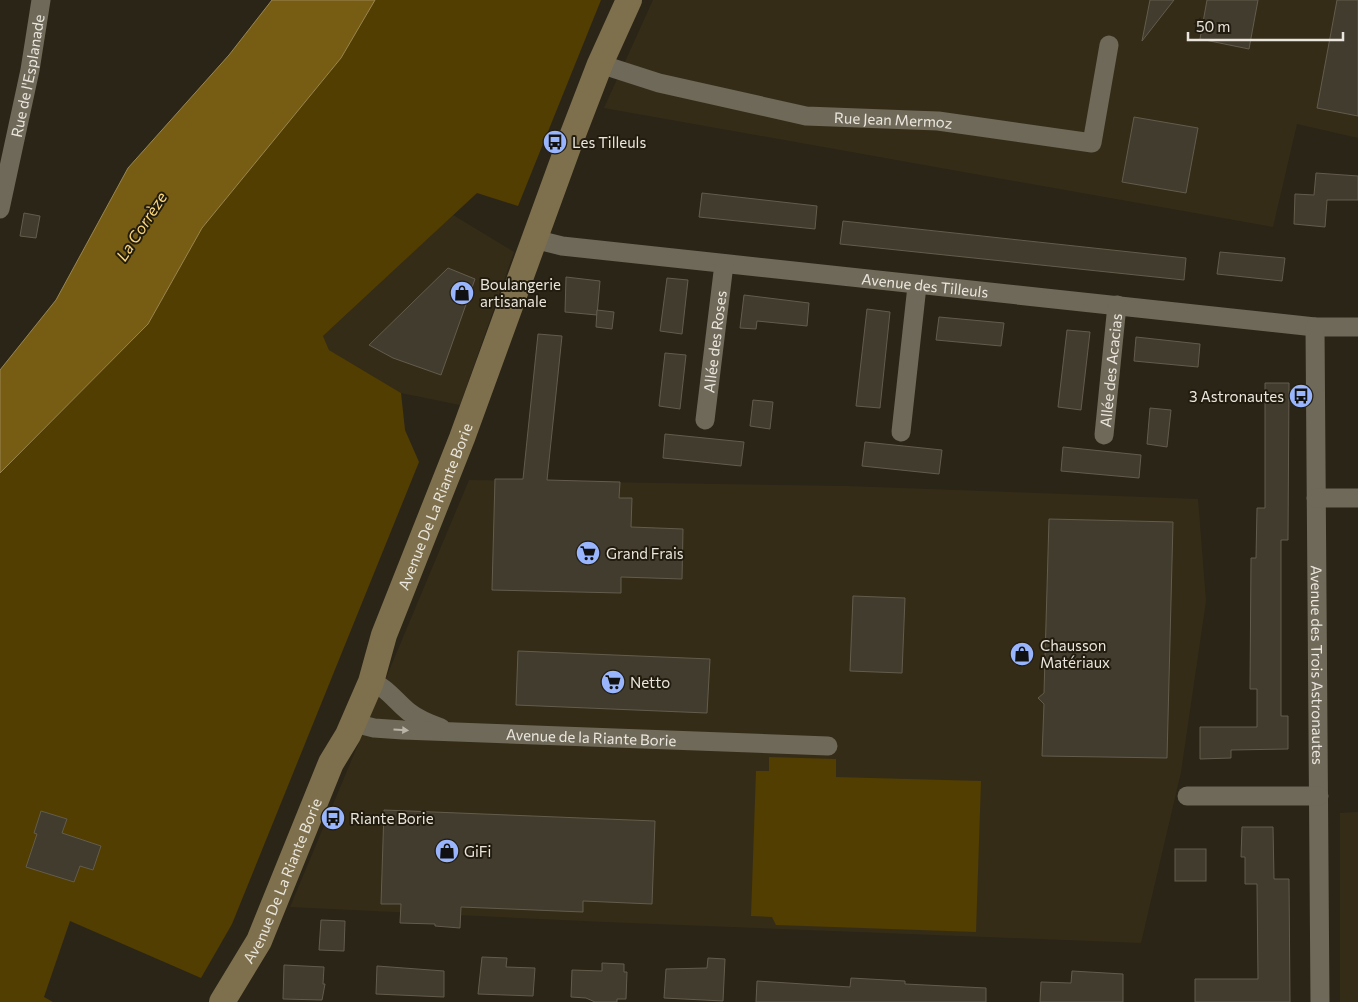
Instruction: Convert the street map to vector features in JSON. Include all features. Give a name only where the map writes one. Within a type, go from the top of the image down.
[{"type":"street","name":"Rue de l'Esplanade","points":[[0,209],[30,70],[41,0]]},
{"type":"street","name":"Avenue De La Riante Borie","points":[[222,1002],[258,941],[331,763],[354,723],[372,682],[384,636],[462,438],[534,239],[620,12],[629,0]]},
{"type":"street","name":"Rue Jean Mermoz","points":[[600,64],[660,83],[806,116],[938,120],[1092,143],[1109,46]]},
{"type":"street","name":"Avenue des Tilleuls","points":[[534,239],[562,246],[917,286],[1118,305],[1315,327],[1358,327]]},
{"type":"street","name":"Allée des Roses","points":[[705,420],[724,264]]},
{"type":"street","points":[[901,432],[917,286]]},
{"type":"street","name":"Allée des Acacias","points":[[1104,436],[1118,305]]},
{"type":"street","name":"Avenue des Trois Astronautes","points":[[1315,327],[1320,1002]]},
{"type":"street","points":[[1316,498],[1358,498]]},
{"type":"street","points":[[372,682],[380,685],[410,712],[425,722],[449,731]]},
{"type":"street","name":"Avenue de la Riante Borie","points":[[354,723],[374,728],[828,746]]},
{"type":"street","points":[[1187,796],[1319,796]]},
{"type":"shaded area","points":[[375,0],[601,0],[518,206],[477,193],[323,336],[329,350],[401,393],[405,430],[419,462],[232,924],[201,978],[70,921],[44,997],[53,1002],[0,1002],[0,473],[148,324],[202,228],[341,58]]},
{"type":"shaded area","points":[[653,0],[1358,0],[1358,138],[1297,124],[1273,227],[604,108]]},
{"type":"shaded area","points":[[453,215],[514,252],[460,405],[401,393],[329,350],[323,336]]},
{"type":"shaded area","points":[[469,480],[846,486],[1198,499],[1206,601],[1181,772],[1141,943],[605,922],[290,907]]},
{"type":"shaded area","points":[[769,757],[836,759],[836,777],[981,781],[976,932],[776,925],[772,917],[751,916],[756,771],[769,771]]},
{"type":"shaded area","points":[[1358,812],[1358,1002],[1340,1002],[1340,813]]},
{"type":"water","name":"La Corrèze","points":[[272,0],[375,0],[341,58],[202,228],[148,324],[0,473],[0,370],[56,300],[128,168],[229,55]]},
{"type":"building","points":[[1150,0],[1174,0],[1142,41]]},
{"type":"building","points":[[1207,0],[1258,0],[1249,49],[1200,39]]},
{"type":"building","points":[[1337,0],[1358,0],[1358,116],[1317,108]]},
{"type":"building","points":[[1134,117],[1198,128],[1186,193],[1122,182]]},
{"type":"building","points":[[1316,173],[1358,176],[1358,200],[1327,200],[1325,227],[1294,224],[1295,194],[1314,195]]},
{"type":"building","points":[[702,193],[817,206],[815,229],[699,217]]},
{"type":"building","points":[[24,213],[40,216],[36,238],[20,236]]},
{"type":"building","points":[[843,221],[1186,258],[1184,280],[840,244]]},
{"type":"building","points":[[1220,252],[1285,258],[1282,281],[1217,274]]},
{"type":"building","points":[[448,268],[475,279],[441,375],[393,358],[369,345]]},
{"type":"building","points":[[566,277],[600,281],[597,315],[565,312]]},
{"type":"building","points":[[667,278],[688,280],[682,334],[660,331]]},
{"type":"building","points":[[744,295],[809,303],[807,326],[757,321],[756,329],[740,328]]},
{"type":"building","points":[[867,309],[890,312],[880,408],[856,406]]},
{"type":"building","points":[[597,310],[614,312],[612,329],[596,327]]},
{"type":"building","points":[[939,317],[1004,323],[1001,346],[936,340]]},
{"type":"building","points":[[1067,330],[1090,332],[1081,410],[1058,407]]},
{"type":"building","name":"Grand Frais","points":[[538,334],[562,336],[547,480],[620,482],[619,498],[632,498],[631,527],[683,529],[682,579],[621,577],[621,593],[492,590],[495,479],[523,479]]},
{"type":"building","points":[[1136,337],[1200,344],[1198,367],[1134,361]]},
{"type":"building","points":[[665,353],[686,355],[680,409],[659,406]]},
{"type":"building","points":[[1265,383],[1289,383],[1288,540],[1281,540],[1281,716],[1288,716],[1288,749],[1231,750],[1231,758],[1200,759],[1200,727],[1257,727],[1257,689],[1250,689],[1251,558],[1256,558],[1257,508],[1265,508]]},
{"type":"building","points":[[753,400],[773,402],[770,429],[750,426]]},
{"type":"building","points":[[1150,408],[1171,410],[1167,447],[1147,444]]},
{"type":"building","points":[[665,434],[744,442],[741,466],[663,458]]},
{"type":"building","points":[[865,442],[942,450],[939,474],[862,466]]},
{"type":"building","points":[[1063,447],[1141,455],[1139,478],[1061,471]]},
{"type":"building","points":[[1049,519],[1173,522],[1167,758],[1042,756],[1044,704],[1038,698],[1044,693]]},
{"type":"building","points":[[853,596],[905,598],[902,673],[850,671]]},
{"type":"building","name":"Netto","points":[[518,651],[710,659],[707,713],[516,705]]},
{"type":"building","points":[[384,810],[655,821],[652,904],[583,901],[583,912],[461,907],[460,928],[435,926],[435,924],[400,923],[401,904],[381,904]]},
{"type":"building","points":[[41,811],[67,819],[62,833],[101,846],[93,870],[80,866],[74,882],[26,867],[37,834],[34,833]]},
{"type":"building","points":[[1242,827],[1273,827],[1274,879],[1289,879],[1290,1002],[1195,1002],[1195,979],[1258,979],[1257,884],[1245,884],[1245,857],[1241,857]]},
{"type":"building","points":[[1175,849],[1206,849],[1206,881],[1175,881]]},
{"type":"building","points":[[321,920],[345,921],[344,951],[319,950]]},
{"type":"building","points":[[482,957],[507,958],[506,967],[535,968],[533,996],[478,994]]},
{"type":"building","points":[[708,958],[725,959],[723,1001],[664,998],[666,969],[707,968]]},
{"type":"building","points":[[602,963],[624,964],[624,972],[627,972],[626,999],[617,999],[617,1002],[595,1002],[586,998],[571,997],[572,970],[602,971]]},
{"type":"building","points":[[284,965],[324,967],[323,984],[325,984],[322,1000],[283,999]]},
{"type":"building","points":[[377,966],[444,971],[444,997],[376,994]]},
{"type":"building","points":[[1072,971],[1123,974],[1123,1002],[1040,1002],[1041,982],[1071,983]]},
{"type":"building","points":[[851,978],[905,981],[905,984],[986,988],[986,1002],[756,1002],[757,981],[850,987]]},
{"type":"place","name":"Les Tilleuls","points":[[555,142]]},
{"type":"place","name":"Boulangerie artisanale","points":[[462,293]]},
{"type":"place","name":"3 Astronautes","points":[[1301,396]]},
{"type":"place","name":"Grand Frais","points":[[588,553]]},
{"type":"place","name":"Chausson Matériaux","points":[[1022,654]]},
{"type":"place","name":"Netto","points":[[613,682]]},
{"type":"place","name":"Riante Borie","points":[[333,818]]},
{"type":"place","name":"GiFi","points":[[447,851]]}]
